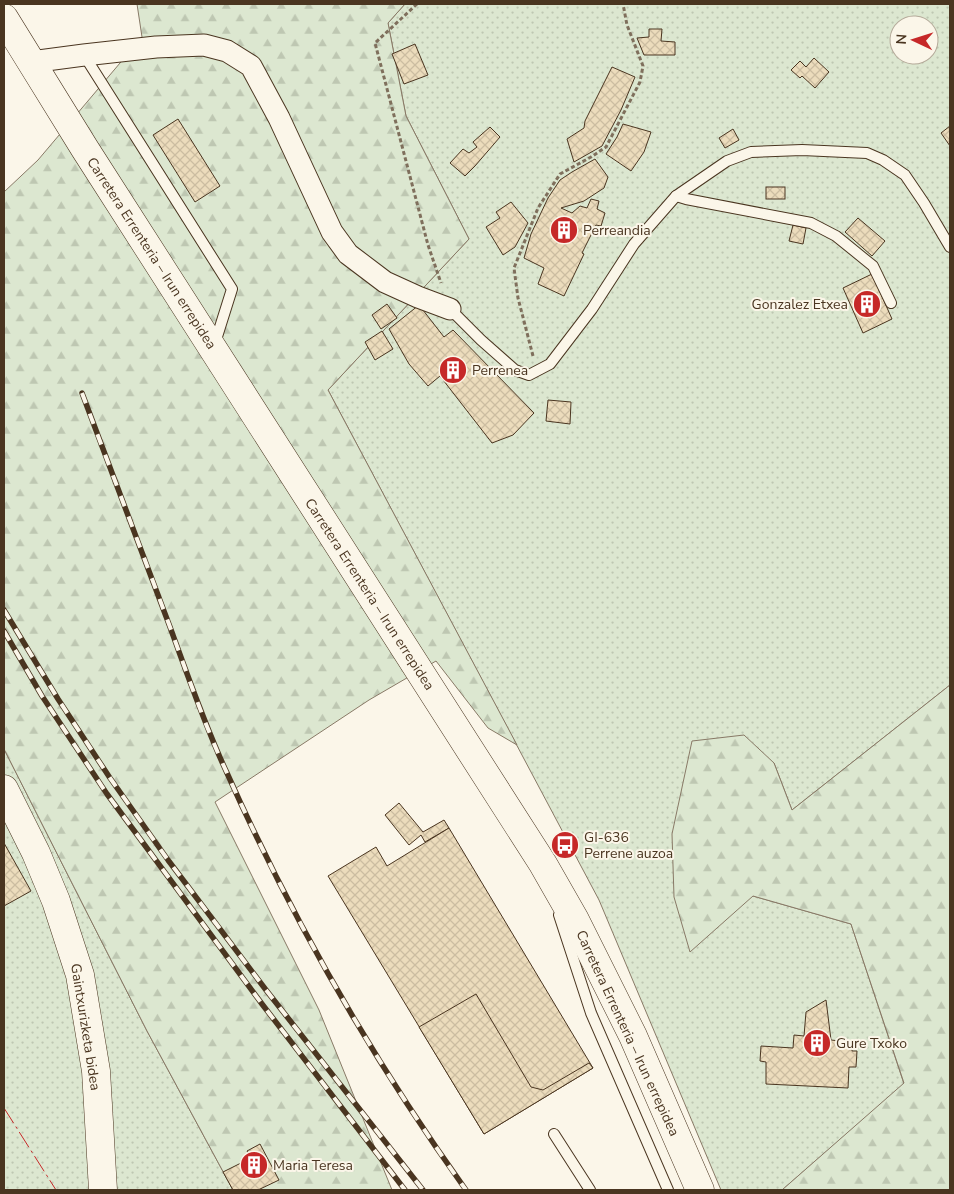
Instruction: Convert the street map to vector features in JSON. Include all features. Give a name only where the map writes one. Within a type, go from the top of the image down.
[{"type":"main road","name":"Carretera Errenteria – Irun errepidea","points":[[4,18],[543,864],[575,920],[629,1028],[700,1190]]},
{"type":"main road","name":"Gaintxurizketa bidea","points":[[4,789],[36,853],[56,901],[80,975],[96,1071],[103,1190]]},
{"type":"street","points":[[31,62],[156,47],[204,45],[227,51],[250,66],[280,118],[332,232],[348,254],[385,282],[450,309]]},
{"type":"lane","points":[[84,55],[232,289],[214,349]]},
{"type":"lane","points":[[450,309],[515,370],[529,375],[550,364],[592,309],[634,244],[676,196],[727,161],[751,152],[802,150],[867,153],[883,160],[905,175],[950,247]]},
{"type":"lane","points":[[676,196],[811,223],[836,236],[873,266],[891,303]]},
{"type":"lane","points":[[543,864],[591,1013],[668,1190]]},
{"type":"lane","points":[[554,1134],[590,1190]]},
{"type":"path","points":[[418,4],[374,43],[428,244],[450,309]]},
{"type":"path","points":[[536,371],[518,298],[514,268],[538,208],[560,174],[606,147],[640,82],[643,66],[627,25],[623,4]]},
{"type":"green space","points":[[137,4],[405,4],[388,23],[406,116],[469,239],[328,390],[517,745],[488,728],[436,661],[369,700],[215,802],[319,1010],[392,1190],[233,1190],[147,1031],[4,749],[4,192],[38,160],[142,37]]},
{"type":"green space","points":[[405,4],[950,4],[950,685],[792,810],[774,763],[753,896],[851,924],[904,1084],[782,1190],[721,1190],[599,900],[328,390],[469,239],[406,116],[388,23]]},
{"type":"green space","points":[[950,685],[950,1190],[782,1190],[904,1083],[851,924],[753,896],[690,952],[674,897],[672,834],[692,741],[744,735],[774,763],[792,810]]},
{"type":"green space","points":[[4,749],[147,1031],[233,1190],[4,1190]]},
{"type":"building","points":[[649,29],[662,29],[661,41],[675,42],[675,55],[644,55],[637,38],[649,37]]},
{"type":"building","points":[[415,44],[428,75],[404,84],[392,54]]},
{"type":"building","points":[[814,58],[829,72],[815,88],[802,76],[800,78],[791,70],[800,61],[806,67]]},
{"type":"building","points":[[612,67],[635,77],[621,110],[602,146],[574,162],[567,139],[584,128],[585,121]]},
{"type":"building","points":[[178,119],[220,186],[195,202],[153,135]]},
{"type":"building","points":[[623,124],[651,132],[644,152],[631,171],[606,154]]},
{"type":"building","points":[[950,126],[950,146],[941,133]]},
{"type":"building","points":[[490,127],[500,137],[465,176],[450,163],[463,149],[469,153],[477,147],[473,142]]},
{"type":"building","points":[[733,129],[739,140],[725,148],[719,138]]},
{"type":"building","name":"Perreandia","points":[[595,159],[608,177],[604,188],[584,201],[561,208],[572,213],[580,206],[587,208],[591,199],[599,201],[597,209],[605,213],[601,226],[596,225],[582,253],[584,254],[564,296],[538,284],[544,268],[524,258],[531,234],[548,198],[560,180]]},
{"type":"building","points":[[766,187],[785,187],[785,199],[766,199]]},
{"type":"building","points":[[511,202],[528,223],[515,247],[503,255],[486,227],[500,218],[496,212]]},
{"type":"building","points":[[858,218],[885,241],[872,256],[845,232]]},
{"type":"building","points":[[793,225],[806,228],[803,244],[789,241]]},
{"type":"building","name":"Gonzalez Etxea","points":[[872,274],[892,319],[863,333],[843,288]]},
{"type":"building","points":[[387,304],[397,318],[381,329],[372,315]]},
{"type":"building","name":"Perrenea","points":[[419,305],[444,337],[453,330],[534,413],[513,435],[492,443],[440,376],[428,386],[409,364],[389,329]]},
{"type":"building","points":[[382,331],[393,349],[375,360],[365,342]]},
{"type":"building","points":[[548,400],[571,402],[570,424],[546,421]]},
{"type":"building","points":[[399,803],[423,832],[444,820],[449,828],[425,842],[421,835],[409,845],[385,815]]},
{"type":"building","points":[[449,828],[593,1068],[484,1134],[328,876],[376,847],[387,866]]},
{"type":"building","points":[[565,835],[576,853],[568,857],[557,840]]},
{"type":"building","points":[[4,843],[31,891],[4,906]]},
{"type":"building","points":[[476,994],[531,1087],[543,1090],[589,1063],[593,1068],[484,1134],[419,1027]]},
{"type":"building","name":"Gure Txoko","points":[[826,1000],[831,1040],[840,1041],[840,1046],[857,1051],[856,1067],[849,1067],[848,1088],[766,1084],[766,1062],[760,1061],[761,1046],[793,1048],[794,1035],[804,1036],[806,1012]]},
{"type":"building","name":"Maria Teresa","points":[[260,1144],[279,1180],[258,1190],[233,1190],[223,1172],[251,1158],[247,1151]]},
{"type":"railway","points":[[82,393],[204,719],[252,828],[336,988],[399,1091],[466,1190]]},
{"type":"railway","points":[[4,610],[58,699],[110,778],[168,860],[266,990],[423,1190]]},
{"type":"railway","points":[[4,631],[42,696],[107,794],[262,1004],[405,1190]]},
{"type":"power","points":[[4,1108],[56,1190]]},
{"type":"place","name":"Perreandia","points":[[564,230]]},
{"type":"place","name":"Gonzalez Etxea","points":[[867,304]]},
{"type":"place","name":"Perrenea","points":[[453,370]]},
{"type":"place","name":"GI-636 Perrene auzoa","points":[[565,845]]},
{"type":"place","name":"Gure Txoko","points":[[817,1043]]},
{"type":"place","name":"Maria Teresa","points":[[254,1165]]}]
